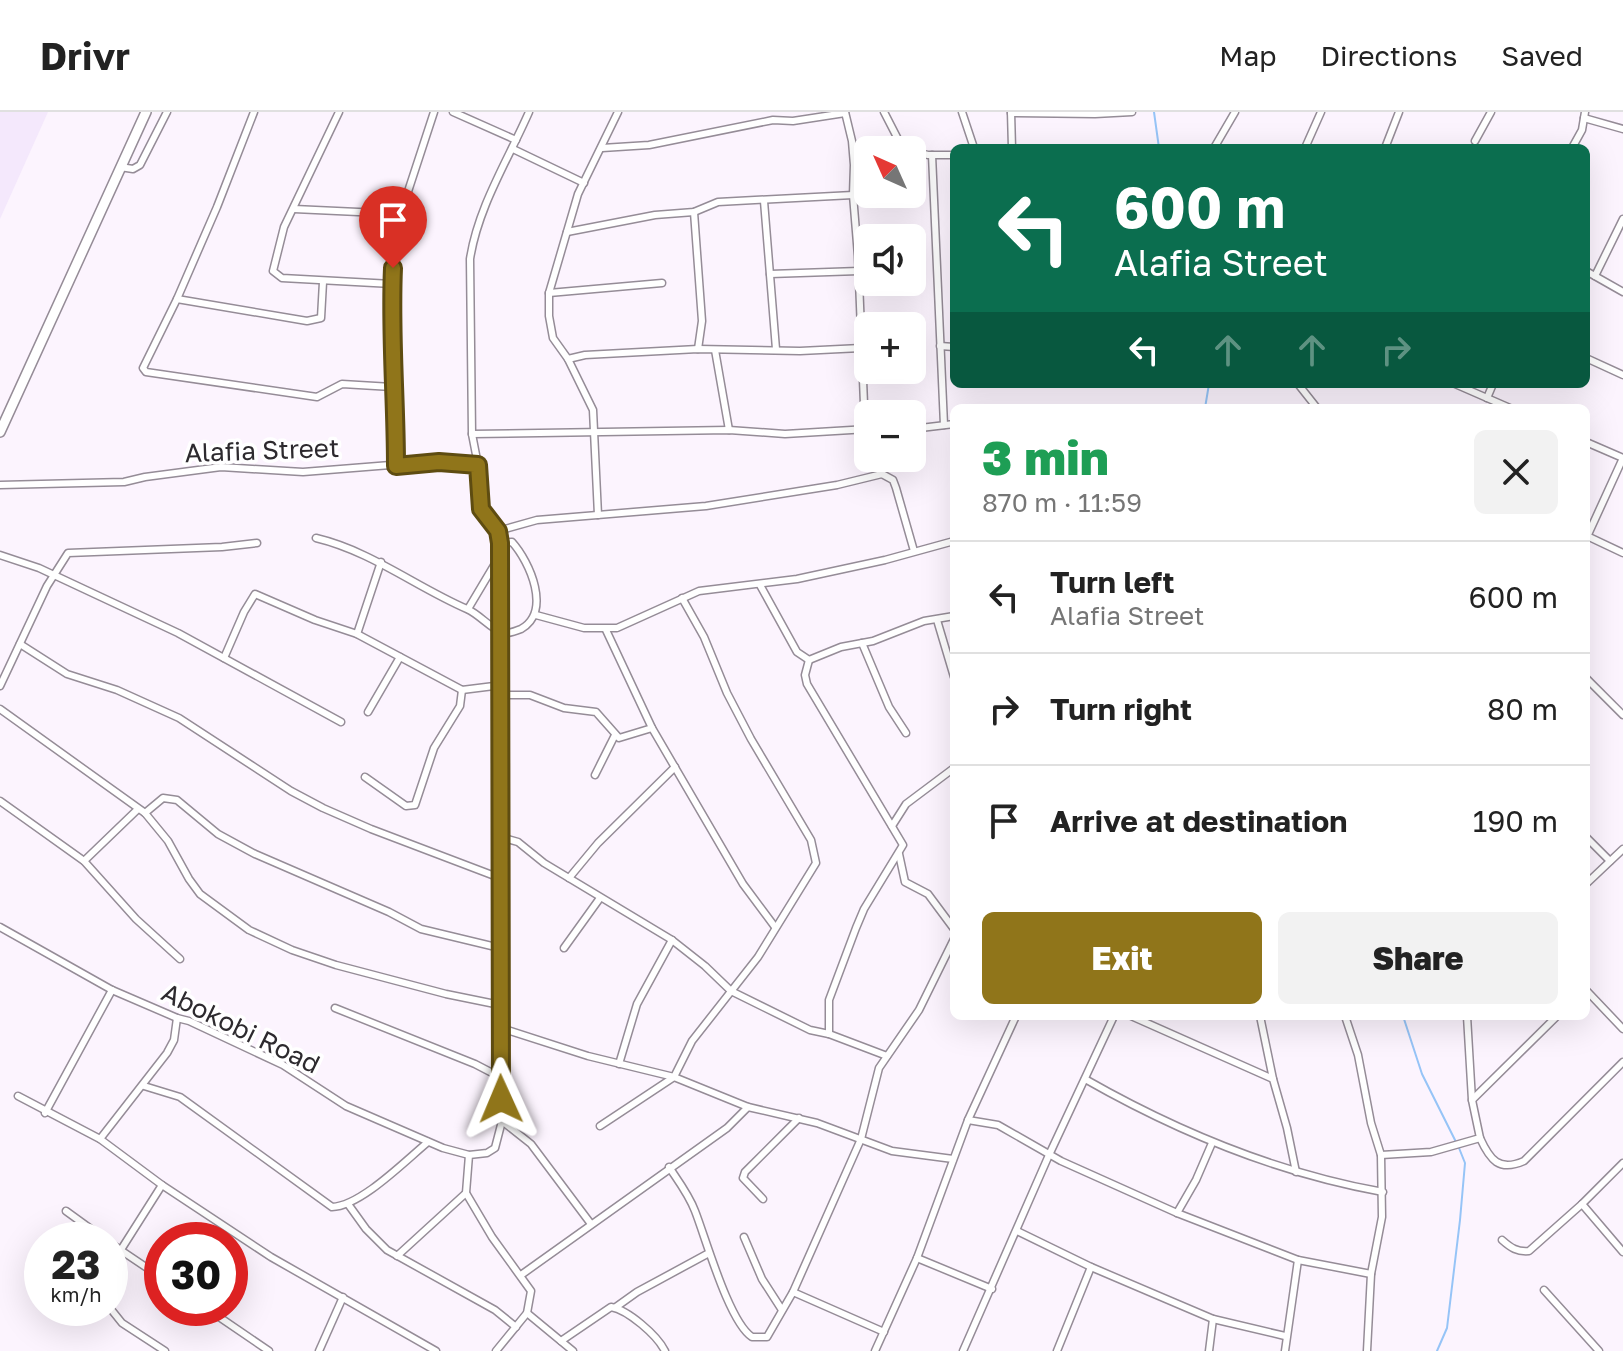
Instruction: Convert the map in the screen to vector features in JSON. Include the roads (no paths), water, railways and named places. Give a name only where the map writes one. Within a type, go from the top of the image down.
[{"type":"street","points":[[0,432],[146,112]]},
{"type":"street","points":[[120,167],[133,169],[140,165],[167,112]]},
{"type":"street","points":[[254,112],[177,299],[143,363],[146,372],[317,397],[342,384],[392,387]]},
{"type":"street","points":[[339,112],[281,236],[273,271],[282,278],[392,284]]},
{"type":"street","points":[[396,466],[392,284],[401,214],[434,112]]},
{"type":"street","points":[[453,112],[516,140]]},
{"type":"street","points":[[496,1351],[527,1313],[531,1291],[492,1237],[466,1193],[469,1155],[487,1153],[495,1148],[502,1121],[502,577],[498,531],[481,509],[472,434],[470,259],[473,238],[484,208],[529,112]]},
{"type":"street","points":[[598,515],[593,410],[568,359],[553,338],[549,293],[573,207],[618,112]]},
{"type":"street","points":[[602,148],[649,145],[771,116],[793,121],[845,112],[852,141],[855,224]]},
{"type":"street","points":[[884,112],[896,136]]},
{"type":"street","points":[[962,112],[973,144]]},
{"type":"street","points":[[1012,144],[1011,113],[1132,112]]},
{"type":"street","points":[[1216,144],[1235,112]]},
{"type":"street","points":[[1307,144],[1321,112]]},
{"type":"street","points":[[1387,144],[1399,112]]},
{"type":"street","points":[[1475,141],[1491,112]]},
{"type":"street","points":[[1574,144],[1582,130],[1584,115],[1623,129]]},
{"type":"street","points":[[513,149],[584,183]]},
{"type":"street","points":[[926,154],[950,155]]},
{"type":"street","points":[[932,155],[944,425]]},
{"type":"street","points":[[567,232],[655,215],[694,212],[718,202],[853,195]]},
{"type":"street","points":[[764,201],[776,349]]},
{"type":"street","points":[[294,209],[401,214]]},
{"type":"street","points":[[694,212],[702,321],[698,349]]},
{"type":"street","points":[[1595,276],[1623,219]]},
{"type":"street","points":[[770,274],[854,271]]},
{"type":"street","points":[[1590,273],[1623,292]]},
{"type":"street","points":[[177,299],[307,321],[321,318],[323,282]]},
{"type":"street","points":[[549,293],[662,283]]},
{"type":"street","points":[[940,346],[950,347]]},
{"type":"street","points":[[568,359],[585,355],[698,349],[854,348]]},
{"type":"street","points":[[715,350],[729,430]]},
{"type":"street","points":[[1590,360],[1623,375]]},
{"type":"street","points":[[1301,388],[1314,404]]},
{"type":"street","points":[[1464,388],[1501,404]]},
{"type":"street","points":[[1487,398],[1491,388]]},
{"type":"street","points":[[926,427],[950,424]]},
{"type":"street","points":[[472,434],[729,430],[785,434],[854,430]]},
{"type":"street","points":[[1590,444],[1623,458],[1590,531]]},
{"type":"street","name":"Alafia Street","points":[[0,485],[113,483],[203,468],[303,472],[439,462],[478,465]]},
{"type":"street","points":[[498,531],[537,520],[706,506],[837,485],[882,474],[893,480],[914,551]]},
{"type":"street","points":[[316,538],[381,562],[438,597],[468,609],[502,633],[519,630],[536,615],[537,598],[522,554],[512,542],[500,543]]},
{"type":"street","points":[[1590,539],[1623,553]]},
{"type":"street","points":[[536,615],[570,625],[606,630],[623,626],[699,591],[760,585],[950,542]]},
{"type":"street","points":[[0,686],[53,575],[71,552],[138,552],[257,543]]},
{"type":"street","points":[[0,555],[34,565],[178,633],[341,722]]},
{"type":"street","points":[[468,609],[499,556]]},
{"type":"street","points":[[357,634],[381,562]]},
{"type":"street","points":[[760,585],[797,652],[809,660]]},
{"type":"street","points":[[224,658],[255,594],[357,634],[462,690],[502,685]]},
{"type":"street","points":[[600,1126],[674,1077],[692,1041],[758,957],[816,863],[815,849],[751,739],[727,693],[704,637],[682,598]]},
{"type":"street","points":[[809,660],[924,621],[950,617]]},
{"type":"street","points":[[937,620],[950,664]]},
{"type":"street","points":[[606,630],[652,728],[743,884],[775,927]]},
{"type":"street","points":[[862,643],[889,707],[906,733]]},
{"type":"street","points":[[20,644],[67,674],[117,690],[179,718],[291,791],[323,808],[500,878]]},
{"type":"street","points":[[368,712],[400,657]]},
{"type":"street","points":[[809,660],[805,675],[807,684],[903,845],[868,901],[856,928],[829,1000],[829,1034]]},
{"type":"street","points":[[1590,682],[1623,715]]},
{"type":"street","points":[[365,777],[406,806],[415,805],[434,748],[460,706],[462,690]]},
{"type":"street","points":[[502,695],[530,695],[564,708],[596,712],[619,738],[652,728]]},
{"type":"street","points":[[0,709],[142,811],[168,841],[200,894],[249,930],[292,950],[336,965],[500,1005]]},
{"type":"street","points":[[595,775],[615,735]]},
{"type":"street","points":[[569,878],[598,843],[675,767]]},
{"type":"street","points":[[892,826],[906,804],[950,771]]},
{"type":"street","points":[[84,861],[142,811],[163,798],[172,799],[218,834],[269,860],[421,929],[500,948]]},
{"type":"street","points":[[0,801],[84,861],[136,919],[180,959]]},
{"type":"street","points":[[500,837],[518,842],[544,863],[672,940],[731,991],[810,1030],[887,1056]]},
{"type":"street","points":[[1590,841],[1610,861]]},
{"type":"street","points":[[1590,880],[1623,849]]},
{"type":"street","points":[[899,854],[905,882],[928,894],[950,924]]},
{"type":"street","points":[[564,948],[600,898]]},
{"type":"street","name":"Abokobi Road","points":[[0,927],[112,990],[189,1021],[283,1065],[346,1106],[428,1142],[469,1155]]},
{"type":"street","points":[[619,1064],[637,1004],[672,940]]},
{"type":"street","points":[[669,1167],[691,1202],[741,1327],[757,1339],[767,1337],[793,1292],[861,1139],[876,1079],[887,1056],[919,1010],[950,949]]},
{"type":"street","points":[[45,1113],[112,990]]},
{"type":"street","points":[[1590,994],[1623,1029]]},
{"type":"street","points":[[335,1008],[500,1077]]},
{"type":"street","points":[[100,1139],[172,1046],[177,1018]]},
{"type":"street","points":[[875,1351],[917,1258],[968,1120],[1014,1020]]},
{"type":"street","points":[[963,1351],[1112,1020]]},
{"type":"street","points":[[1140,1020],[1273,1079]]},
{"type":"street","points":[[1261,1020],[1296,1172]]},
{"type":"street","points":[[1346,1020],[1358,1055],[1371,1123],[1381,1155],[1383,1192],[1378,1247],[1371,1274],[1367,1351]]},
{"type":"street","points":[[1467,1020],[1472,1100],[1480,1138],[1494,1163],[1502,1166],[1513,1166],[1524,1161],[1623,1062]]},
{"type":"street","points":[[1472,1100],[1553,1020]]},
{"type":"street","points":[[501,1028],[619,1064],[674,1077],[748,1107],[799,1118],[892,1151],[953,1159]]},
{"type":"street","points":[[1085,1079],[1212,1143],[1296,1172],[1345,1186],[1383,1192]]},
{"type":"street","points":[[144,1086],[180,1097],[328,1206],[348,1204],[428,1142]]},
{"type":"street","points":[[18,1096],[45,1113],[100,1139],[162,1185],[271,1257],[436,1351]]},
{"type":"street","points":[[521,1275],[727,1128],[748,1107]]},
{"type":"street","points":[[763,1199],[746,1183],[743,1178],[745,1172],[799,1118]]},
{"type":"street","points":[[968,1120],[998,1125],[1049,1155],[1177,1213],[1298,1260],[1371,1274]]},
{"type":"street","points":[[502,1121],[531,1144],[591,1224]]},
{"type":"street","points":[[1381,1155],[1431,1152],[1480,1138]]},
{"type":"street","points":[[1177,1213],[1212,1143]]},
{"type":"street","points":[[1502,1240],[1520,1252],[1529,1251],[1623,1163]]},
{"type":"street","points":[[128,1240],[162,1185]]},
{"type":"street","points":[[397,1256],[466,1193]]},
{"type":"street","points":[[348,1204],[373,1238],[397,1256],[495,1310],[516,1327]]},
{"type":"street","points":[[1582,1204],[1623,1252]]},
{"type":"street","points":[[66,1211],[81,1222]]},
{"type":"street","points":[[1017,1231],[1091,1267],[1213,1319],[1285,1336]]},
{"type":"street","points":[[744,1237],[762,1279],[782,1310]]},
{"type":"street","points":[[561,1341],[637,1292],[709,1253]]},
{"type":"street","points":[[917,1258],[992,1289]]},
{"type":"street","points":[[1285,1351],[1298,1260]]},
{"type":"street","points":[[1059,1350],[1091,1267]]},
{"type":"street","points":[[1544,1290],[1599,1351]]},
{"type":"street","points":[[793,1292],[884,1332]]},
{"type":"street","points":[[319,1351],[343,1297]]},
{"type":"street","points":[[613,1307],[651,1331],[665,1351]]},
{"type":"street","points":[[527,1313],[573,1351]]},
{"type":"street","points":[[1209,1351],[1213,1319]]},
{"type":"street","points":[[127,1326],[165,1351]]},
{"type":"street","points":[[232,1326],[269,1351]]},
{"type":"waterway","points":[[1154,112],[1158,144]]},
{"type":"waterway","points":[[1206,404],[1208,388]]},
{"type":"waterway","points":[[1404,1020],[1422,1074],[1456,1142]]},
{"type":"waterway","points":[[1437,1351],[1447,1328],[1460,1220],[1465,1163],[1459,1148]]}]
